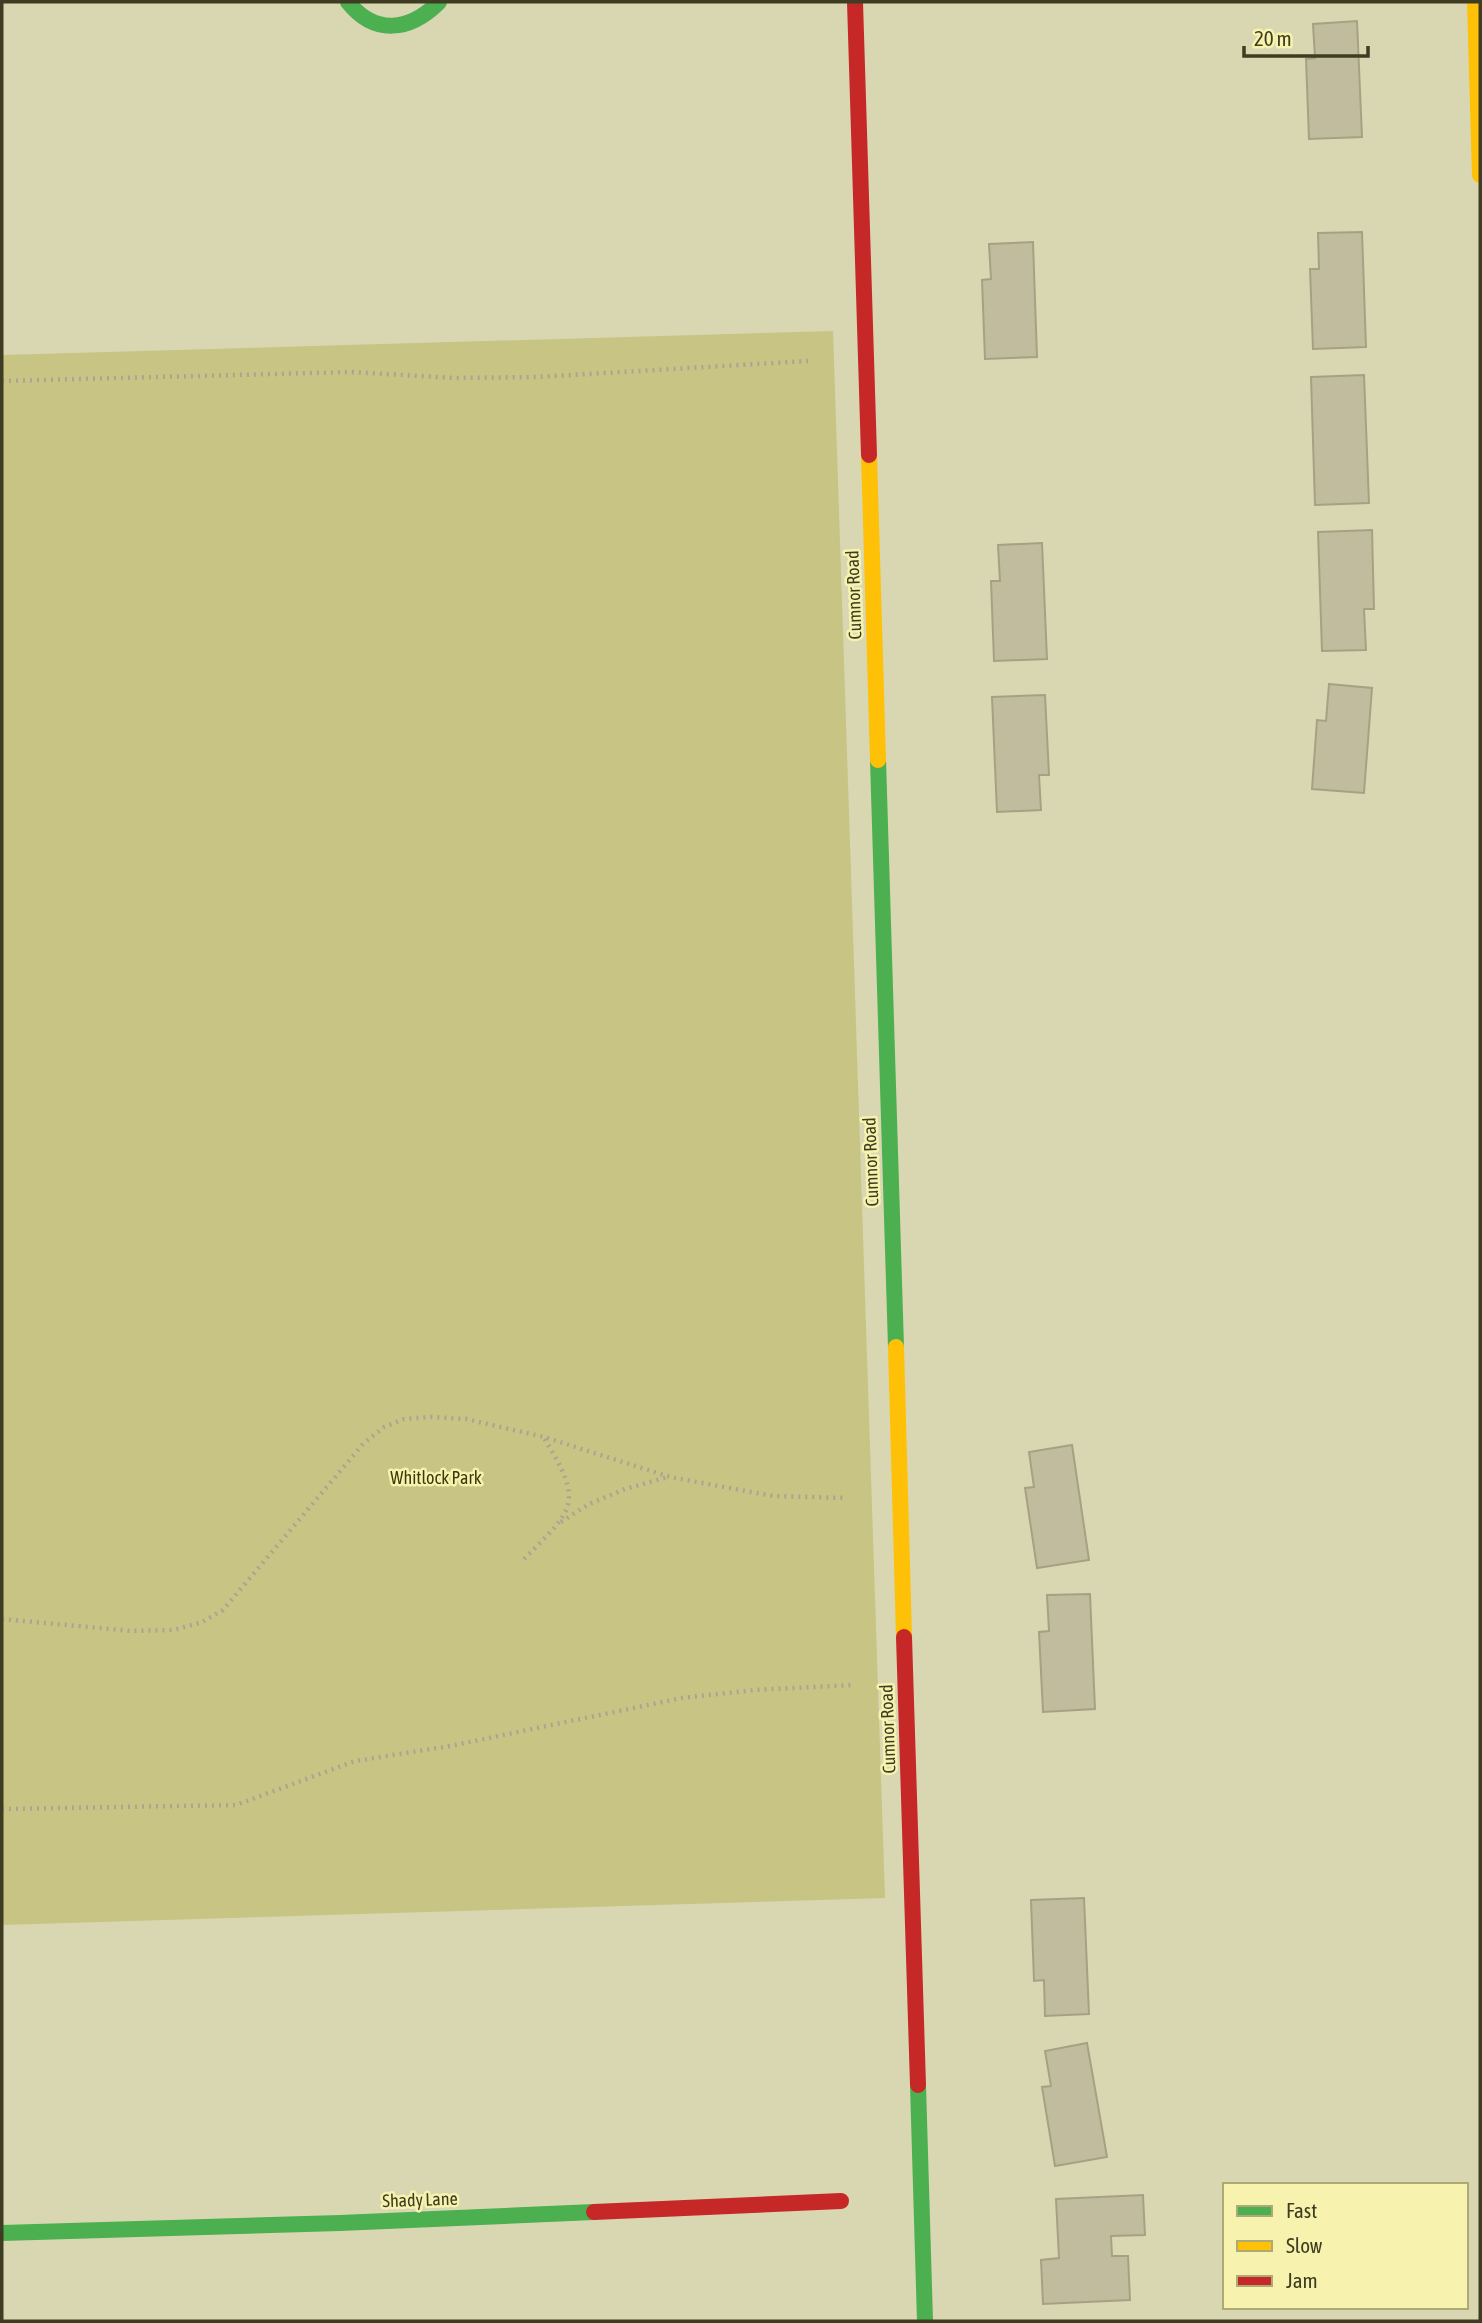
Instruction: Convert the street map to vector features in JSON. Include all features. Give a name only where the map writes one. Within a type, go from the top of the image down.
[{"type":"street","points":[[348,2],[364,18],[381,25],[398,26],[416,22],[431,12],[439,2]]},
{"type":"street","name":"Cumnor Road","points":[[855,2],[925,2321]]},
{"type":"street","points":[[1475,2],[1480,176]]},
{"type":"street","name":"Shady Lane","points":[[2,2233],[340,2223],[841,2201]]},
{"type":"path","points":[[2,382],[351,372],[455,378],[537,377],[808,361]]},
{"type":"path","points":[[2,1619],[131,1631],[174,1630],[202,1622],[223,1610],[363,1444],[384,1427],[404,1419],[466,1419],[544,1437],[670,1477],[773,1496],[847,1498]]},
{"type":"path","points":[[544,1437],[564,1470],[570,1502],[561,1523]]},
{"type":"path","points":[[524,1559],[561,1523],[589,1504],[625,1489],[670,1477]]},
{"type":"path","points":[[2,1809],[236,1805],[355,1761],[450,1746],[682,1698],[754,1690],[853,1685]]},
{"type":"green space","name":"Whitlock Park","points":[[833,331],[885,1898],[2,1925],[2,355]]},
{"type":"building","points":[[1357,21],[1362,137],[1309,139],[1306,59],[1315,58],[1313,24]]},
{"type":"building","points":[[1362,232],[1366,347],[1313,349],[1310,269],[1319,269],[1318,233]]},
{"type":"building","points":[[1033,242],[1037,357],[985,359],[982,280],[991,279],[989,244]]},
{"type":"building","points":[[1364,375],[1369,503],[1315,505],[1311,377]]},
{"type":"building","points":[[1372,530],[1374,609],[1364,609],[1366,650],[1322,651],[1318,532]]},
{"type":"building","points":[[1042,543],[1047,659],[994,661],[991,581],[1000,581],[998,545]]},
{"type":"building","points":[[1329,684],[1372,688],[1364,793],[1312,789],[1317,720],[1326,721]]},
{"type":"building","points":[[1045,695],[1049,775],[1039,775],[1041,810],[997,812],[992,697]]},
{"type":"building","points":[[1072,1445],[1089,1560],[1037,1568],[1025,1488],[1034,1487],[1029,1452]]},
{"type":"building","points":[[1090,1594],[1095,1709],[1043,1712],[1039,1632],[1049,1631],[1047,1595]]},
{"type":"building","points":[[1084,1898],[1089,2014],[1045,2016],[1044,1980],[1034,1981],[1031,1900]]},
{"type":"building","points":[[1087,2043],[1107,2157],[1055,2166],[1042,2087],[1051,2086],[1045,2051]]},
{"type":"building","points":[[1143,2195],[1145,2235],[1111,2236],[1112,2256],[1128,2256],[1130,2300],[1043,2304],[1041,2260],[1059,2258],[1056,2199]]},
{"type":"traffic: fast","points":[[348,2],[358,13],[370,20],[393,26],[416,19],[439,2]]},
{"type":"traffic: fast","points":[[878,760],[896,1347]]},
{"type":"traffic: fast","points":[[918,2085],[925,2321]]},
{"type":"traffic: fast","points":[[2,2233],[594,2212]]},
{"type":"traffic: slow","points":[[1475,2],[1480,175]]},
{"type":"traffic: slow","points":[[869,455],[878,760]]},
{"type":"traffic: slow","points":[[896,1347],[904,1637]]},
{"type":"traffic: jam","points":[[855,2],[869,455]]},
{"type":"traffic: jam","points":[[904,1637],[918,2085]]},
{"type":"traffic: jam","points":[[594,2212],[841,2201]]}]
